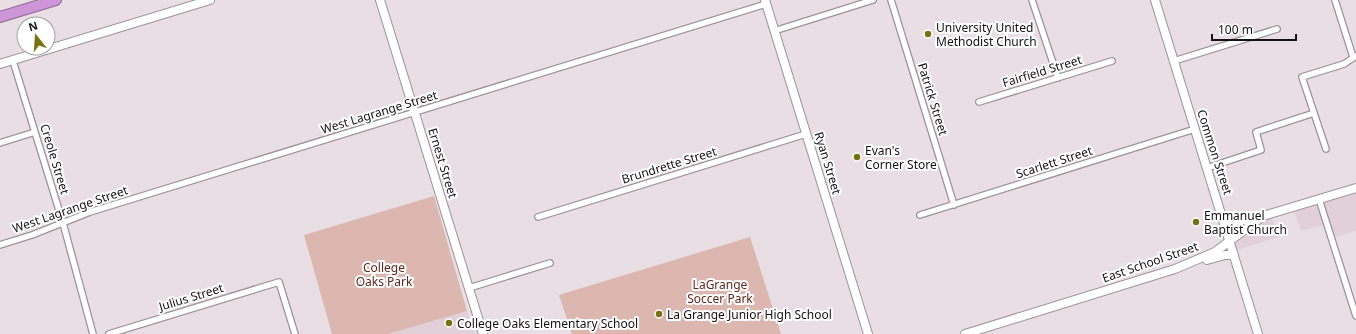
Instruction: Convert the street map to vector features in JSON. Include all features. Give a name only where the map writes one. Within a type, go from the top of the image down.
[{"type":"highway","points":[[0,17],[56,0]]},
{"type":"street","points":[[0,64],[210,0]]},
{"type":"street","name":"Ernest Street","points":[[380,0],[483,334]]},
{"type":"street","points":[[774,31],[873,0]]},
{"type":"street","name":"Patrick Street","points":[[891,0],[954,205]]},
{"type":"street","points":[[1032,0],[1058,78]]},
{"type":"street","name":"Common Street","points":[[1155,0],[1258,334]]},
{"type":"street","points":[[1326,149],[1302,78],[1344,64],[1354,57],[1335,0]]},
{"type":"street","name":"West Lagrange Street","points":[[0,245],[90,212],[766,2]]},
{"type":"street","name":"Ryan Street","points":[[766,2],[868,334]]},
{"type":"street","points":[[1174,61],[1277,29]]},
{"type":"street","name":"Creole Street","points":[[13,61],[63,223],[93,334]]},
{"type":"street","name":"Fairfield Street","points":[[979,102],[1112,61]]},
{"type":"street","points":[[1207,168],[1261,150],[1256,132],[1314,113]]},
{"type":"street","name":"Scarlett Street","points":[[920,215],[1195,128]]},
{"type":"street","points":[[0,143],[35,132]]},
{"type":"street","name":"Brundrette Street","points":[[538,216],[806,134]]},
{"type":"street","name":"East School Street","points":[[965,334],[1175,269],[1215,252],[1262,216],[1356,188]]},
{"type":"street","points":[[1319,199],[1356,316]]},
{"type":"street","points":[[1224,221],[1234,222],[1262,216]]},
{"type":"street","points":[[1175,269],[1225,255],[1234,255]]},
{"type":"street","points":[[469,288],[550,263]]},
{"type":"street","name":"Julius Street","points":[[109,334],[279,282],[295,334]]},
{"type":"shaded area","points":[[1356,191],[1356,231],[1328,239],[1323,225],[1301,231],[1294,210]]},
{"type":"shaded area","points":[[1272,217],[1278,237],[1237,250],[1231,230]]},
{"type":"shaded area","name":"College Oaks Elementary School","points":[[467,311],[475,334],[388,334]]},
{"type":"green space","name":"College Oaks Park","points":[[434,196],[467,311],[388,334],[332,334],[304,235]]},
{"type":"green space","name":"LaGrange Soccer Park","points":[[750,237],[781,334],[572,334],[559,295]]},
{"type":"place","name":"University United Methodist Church","points":[[928,34]]},
{"type":"place","name":"Evan's Corner Store","points":[[857,157]]},
{"type":"place","name":"Emmanuel Baptist Church","points":[[1196,222]]},
{"type":"place","name":"La Grange Junior High School","points":[[659,314]]},
{"type":"place","name":"College Oaks Elementary School","points":[[449,323]]}]
